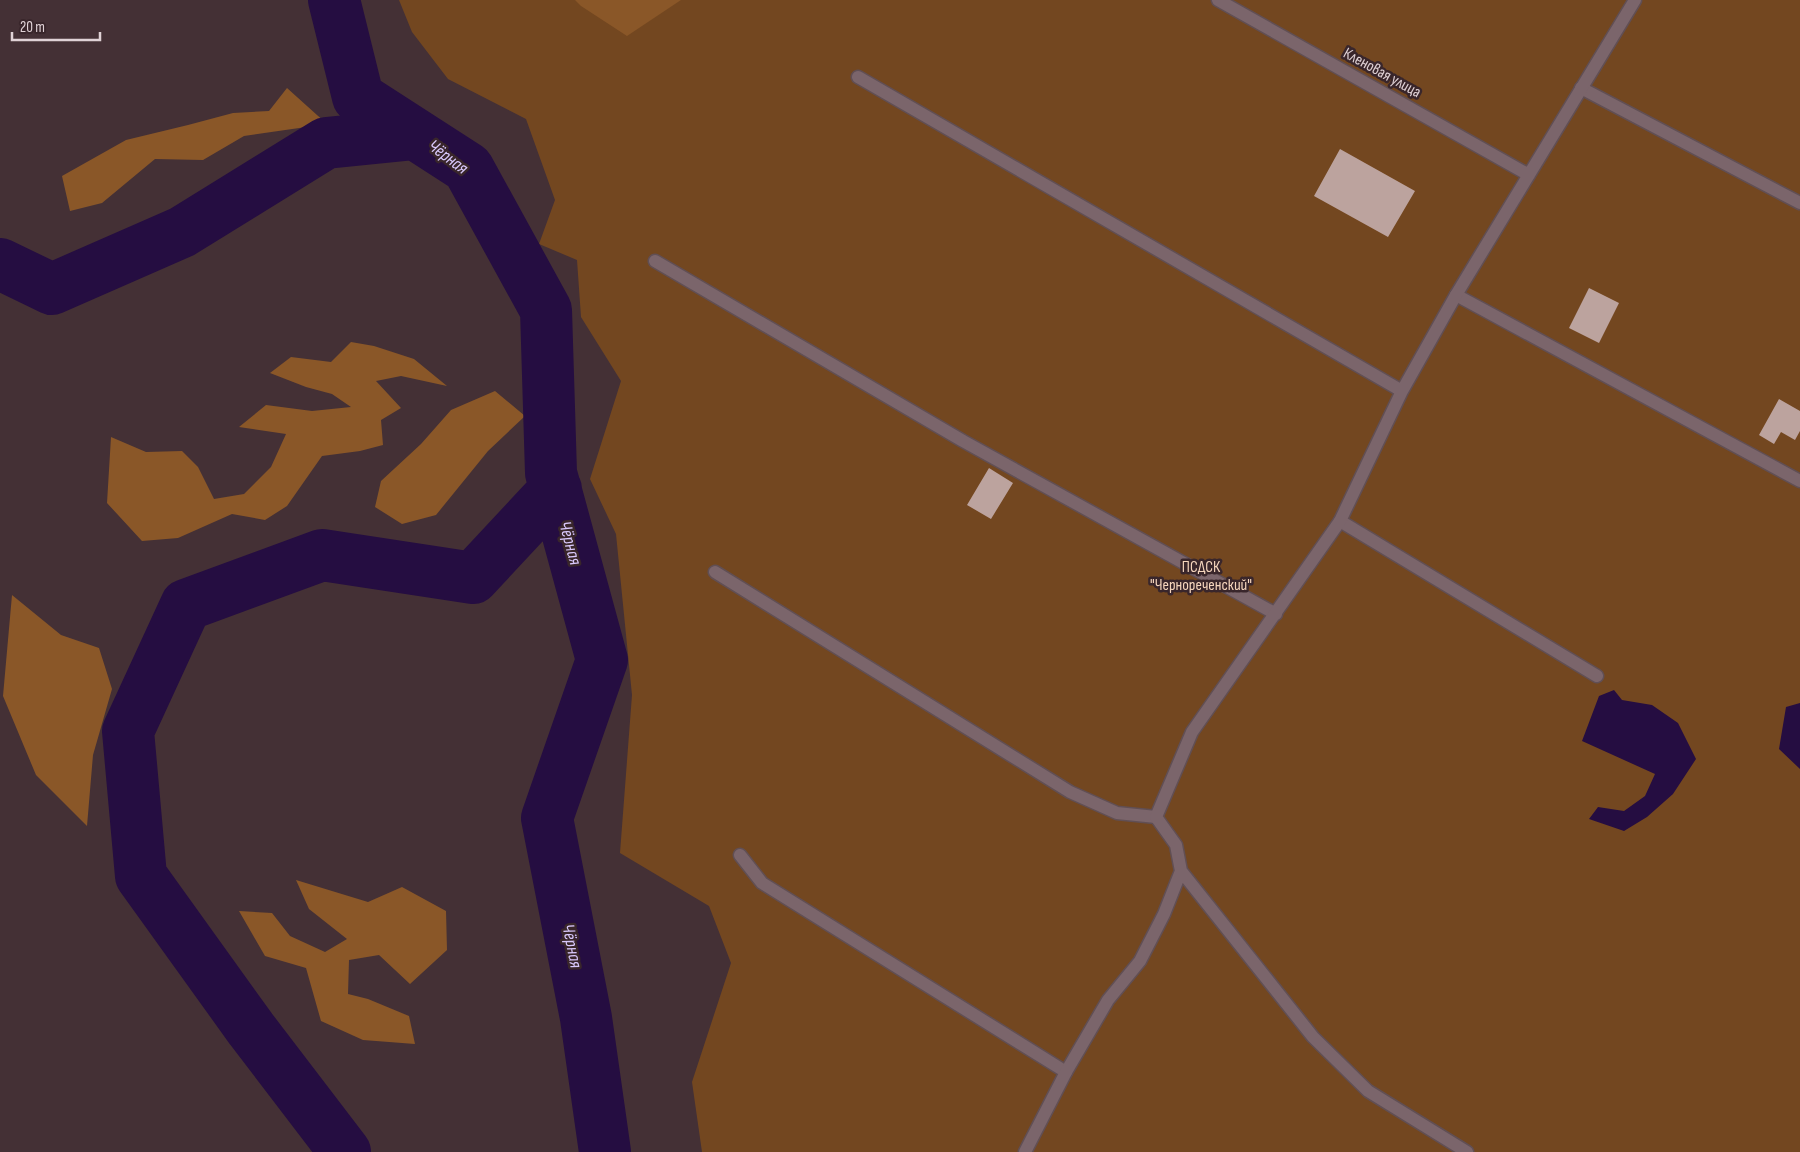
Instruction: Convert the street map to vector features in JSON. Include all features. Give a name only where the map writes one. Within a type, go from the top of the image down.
[{"type":"street","name":"Кленовая улица","points":[[1218,0],[1529,175]]},
{"type":"street","points":[[1156,817],[1192,732],[1340,521],[1402,391],[1456,295],[1635,0]]},
{"type":"street","points":[[858,77],[1402,391]]},
{"type":"street","points":[[1581,88],[1800,203]]},
{"type":"street","points":[[655,261],[963,441],[1276,614]]},
{"type":"street","points":[[1456,295],[1800,480]]},
{"type":"street","points":[[1340,521],[1597,676]]},
{"type":"street","points":[[715,572],[1070,792],[1117,813],[1156,817],[1176,845],[1181,871],[1313,1037],[1368,1091],[1467,1152]]},
{"type":"street","points":[[740,855],[762,884],[1066,1072]]},
{"type":"street","points":[[1025,1152],[1066,1072],[1108,1000],[1140,961],[1164,914],[1181,871]]},
{"type":"green space","name":"ПСДСК \"Чернореченский\"","points":[[399,0],[1800,0],[1800,1152],[702,1152],[692,1082],[731,963],[709,906],[620,853],[632,695],[616,534],[590,479],[621,381],[581,317],[577,260],[539,244],[555,200],[526,119],[448,79],[412,32]]},
{"type":"shaded area","points":[[575,0],[681,0],[627,36],[581,6]]},
{"type":"shaded area","points":[[287,88],[327,124],[244,136],[203,160],[155,159],[102,203],[70,211],[62,176],[126,140],[233,113],[269,111]]},
{"type":"shaded area","points":[[351,342],[374,346],[414,359],[447,386],[401,376],[376,381],[401,408],[381,420],[383,445],[360,451],[322,456],[287,506],[265,520],[232,514],[178,538],[142,541],[107,503],[111,437],[146,452],[182,451],[198,467],[214,499],[244,494],[271,467],[286,434],[239,427],[266,405],[312,411],[351,407],[332,394],[306,387],[270,373],[291,357],[331,362]]},
{"type":"shaded area","points":[[495,391],[525,416],[488,451],[436,515],[402,524],[375,507],[381,481],[421,444],[451,410]]},
{"type":"shaded area","points":[[12,595],[61,635],[99,648],[112,689],[93,755],[87,826],[36,775],[3,696]]},
{"type":"shaded area","points":[[1614,690],[1622,700],[1652,705],[1678,723],[1696,759],[1673,794],[1647,817],[1624,831],[1589,819],[1598,807],[1624,811],[1645,796],[1655,774],[1582,741],[1599,696]]},
{"type":"shaded area","points":[[1800,703],[1800,769],[1779,749],[1786,707]]},
{"type":"shaded area","points":[[296,880],[368,902],[402,887],[446,911],[447,950],[410,984],[379,955],[349,960],[348,994],[368,999],[409,1016],[415,1044],[363,1040],[321,1021],[306,968],[265,956],[239,911],[272,913],[290,936],[325,952],[347,939],[309,909]]},
{"type":"building","points":[[1340,149],[1415,191],[1388,237],[1314,196]]},
{"type":"building","points":[[1589,288],[1619,303],[1599,343],[1569,328]]},
{"type":"building","points":[[1779,399],[1800,411],[1800,431],[1795,440],[1781,432],[1774,444],[1759,435]]},
{"type":"building","points":[[989,468],[1013,483],[991,519],[967,505]]},
{"type":"waterway","name":"Чёрная","points":[[334,0],[358,97],[468,168],[546,310],[551,473],[602,660],[547,818],[586,1018],[605,1152]]},
{"type":"waterway","points":[[0,264],[52,289],[182,232],[326,143],[415,134]]},
{"type":"waterway","points":[[345,1152],[251,1029],[141,876],[128,731],[186,605],[322,555],[473,578],[556,489]]}]
